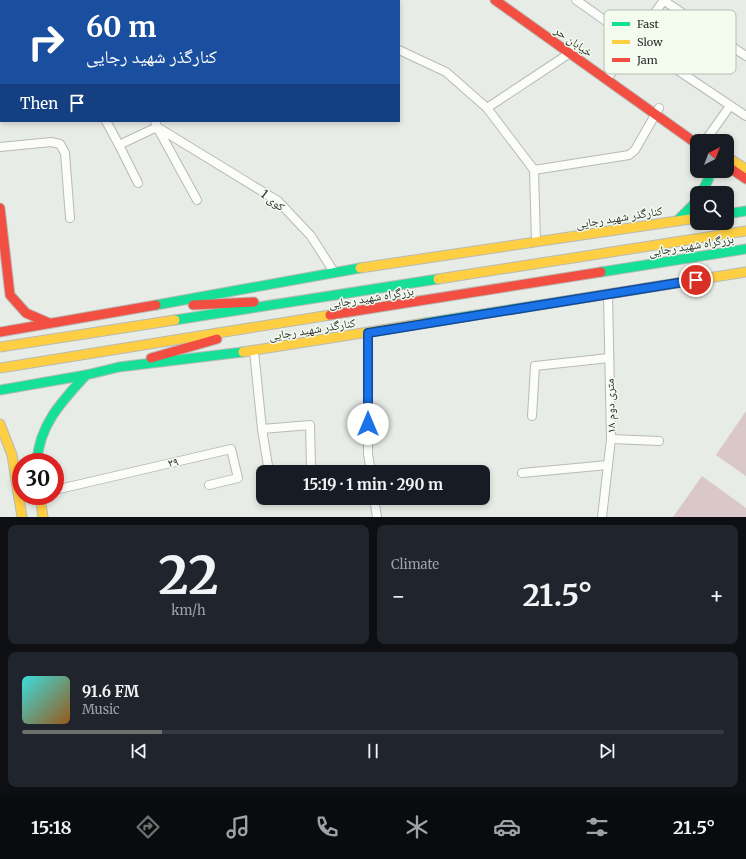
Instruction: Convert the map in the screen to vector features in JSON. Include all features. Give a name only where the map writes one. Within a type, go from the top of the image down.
[{"type":"main road","name":"خیابان حر","points":[[495,0],[604,72]]},
{"type":"main road","name":"خیابان حر","points":[[507,0],[572,50]]},
{"type":"main road","name":"خیابان حر","points":[[606,74],[657,111],[690,138]]},
{"type":"main road","name":"خیابان حر","points":[[657,111],[694,134]]},
{"type":"main road","points":[[734,161],[746,169]]},
{"type":"main road","points":[[734,171],[746,179]]},
{"type":"main road","points":[[0,208],[10,295],[17,308],[29,316],[51,324]]},
{"type":"main road","points":[[678,220],[690,208]]},
{"type":"main road","points":[[734,213],[746,211]]},
{"type":"main road","points":[[734,216],[746,221]]},
{"type":"main road","name":"کنارگذر شهید رجایی","points":[[0,332],[153,306],[334,272],[690,219]]},
{"type":"main road","name":"بزرگراه شهید رجایی","points":[[0,347],[746,231]]},
{"type":"main road","name":"بزرگراه شهید رجایی","points":[[0,368],[746,248]]},
{"type":"main road","name":"کنارگذر شهید رجایی","points":[[0,390],[86,376],[119,368],[254,351],[608,295],[744,270]]},
{"type":"main road","points":[[153,306],[306,300]]},
{"type":"main road","points":[[119,368],[248,329]]},
{"type":"main road","points":[[38,453],[43,430],[56,408],[86,376]]},
{"type":"main road","points":[[0,424],[9,448],[22,517]]},
{"type":"main road","points":[[41,505],[43,517]]},
{"type":"street","points":[[0,0],[13,0]]},
{"type":"street","points":[[576,0],[604,20]]},
{"type":"street","points":[[657,10],[664,0],[679,10]]},
{"type":"street","points":[[736,49],[746,56]]},
{"type":"street","points":[[400,50],[446,72],[487,108],[534,170],[536,242]]},
{"type":"street","points":[[487,108],[572,50]]},
{"type":"street","points":[[683,74],[746,116]]},
{"type":"street","points":[[710,134],[730,106]]},
{"type":"street","points":[[534,170],[628,155],[635,150],[657,111]]},
{"type":"street","points":[[107,122],[138,183]]},
{"type":"street","points":[[119,145],[156,124],[197,200]]},
{"type":"street","name":"کوی 1","points":[[156,124],[193,150],[278,201],[310,236],[334,272]]},
{"type":"street","points":[[0,147],[51,142],[60,144],[65,153],[70,218]]},
{"type":"street","name":"۱۸ متری دوم","points":[[602,517],[612,439],[608,295]]},
{"type":"street","points":[[368,333],[368,454],[370,465]]},
{"type":"street","points":[[254,351],[262,430],[268,465]]},
{"type":"street","points":[[532,416],[535,366],[609,358]]},
{"type":"street","points":[[262,430],[310,425],[311,465]]},
{"type":"street","points":[[612,439],[659,441]]},
{"type":"street","name":"۲۹","points":[[64,488],[231,448],[238,478],[209,485]]},
{"type":"street","points":[[522,473],[608,465]]},
{"type":"street","points":[[375,505],[377,517]]},
{"type":"building","points":[[746,411],[746,476],[716,455]]},
{"type":"building","points":[[702,476],[746,508],[746,517],[673,517]]},
{"type":"traffic: fast","points":[[705,186],[708,178]]},
{"type":"traffic: fast","points":[[678,220],[690,208]]},
{"type":"traffic: fast","points":[[734,213],[746,211]]},
{"type":"traffic: fast","points":[[601,272],[746,249]]},
{"type":"traffic: fast","points":[[156,305],[360,268]]},
{"type":"traffic: fast","points":[[175,320],[438,279]]},
{"type":"traffic: fast","points":[[425,323],[577,299]]},
{"type":"traffic: fast","points":[[0,390],[86,375],[119,367],[243,352]]},
{"type":"traffic: fast","points":[[38,453],[42,436],[53,414],[68,394],[86,375]]},
{"type":"traffic: slow","points":[[734,161],[746,169]]},
{"type":"traffic: slow","points":[[360,268],[690,219]]},
{"type":"traffic: slow","points":[[438,279],[746,231]]},
{"type":"traffic: slow","points":[[577,299],[746,272]]},
{"type":"traffic: slow","points":[[0,368],[330,315]]},
{"type":"traffic: slow","points":[[0,347],[175,320]]},
{"type":"traffic: slow","points":[[243,352],[425,323]]},
{"type":"traffic: slow","points":[[0,424],[12,455],[22,517]]},
{"type":"traffic: slow","points":[[41,505],[43,517]]},
{"type":"traffic: jam","points":[[495,0],[690,139]]},
{"type":"traffic: jam","points":[[734,171],[746,179]]},
{"type":"traffic: jam","points":[[0,208],[10,295],[26,313],[49,323]]},
{"type":"traffic: jam","points":[[330,315],[601,272]]},
{"type":"traffic: jam","points":[[193,305],[254,302]]},
{"type":"traffic: jam","points":[[0,332],[156,305]]},
{"type":"traffic: jam","points":[[151,358],[217,339]]},
{"type":"route","points":[[368,424],[368,333],[696,280]]}]
